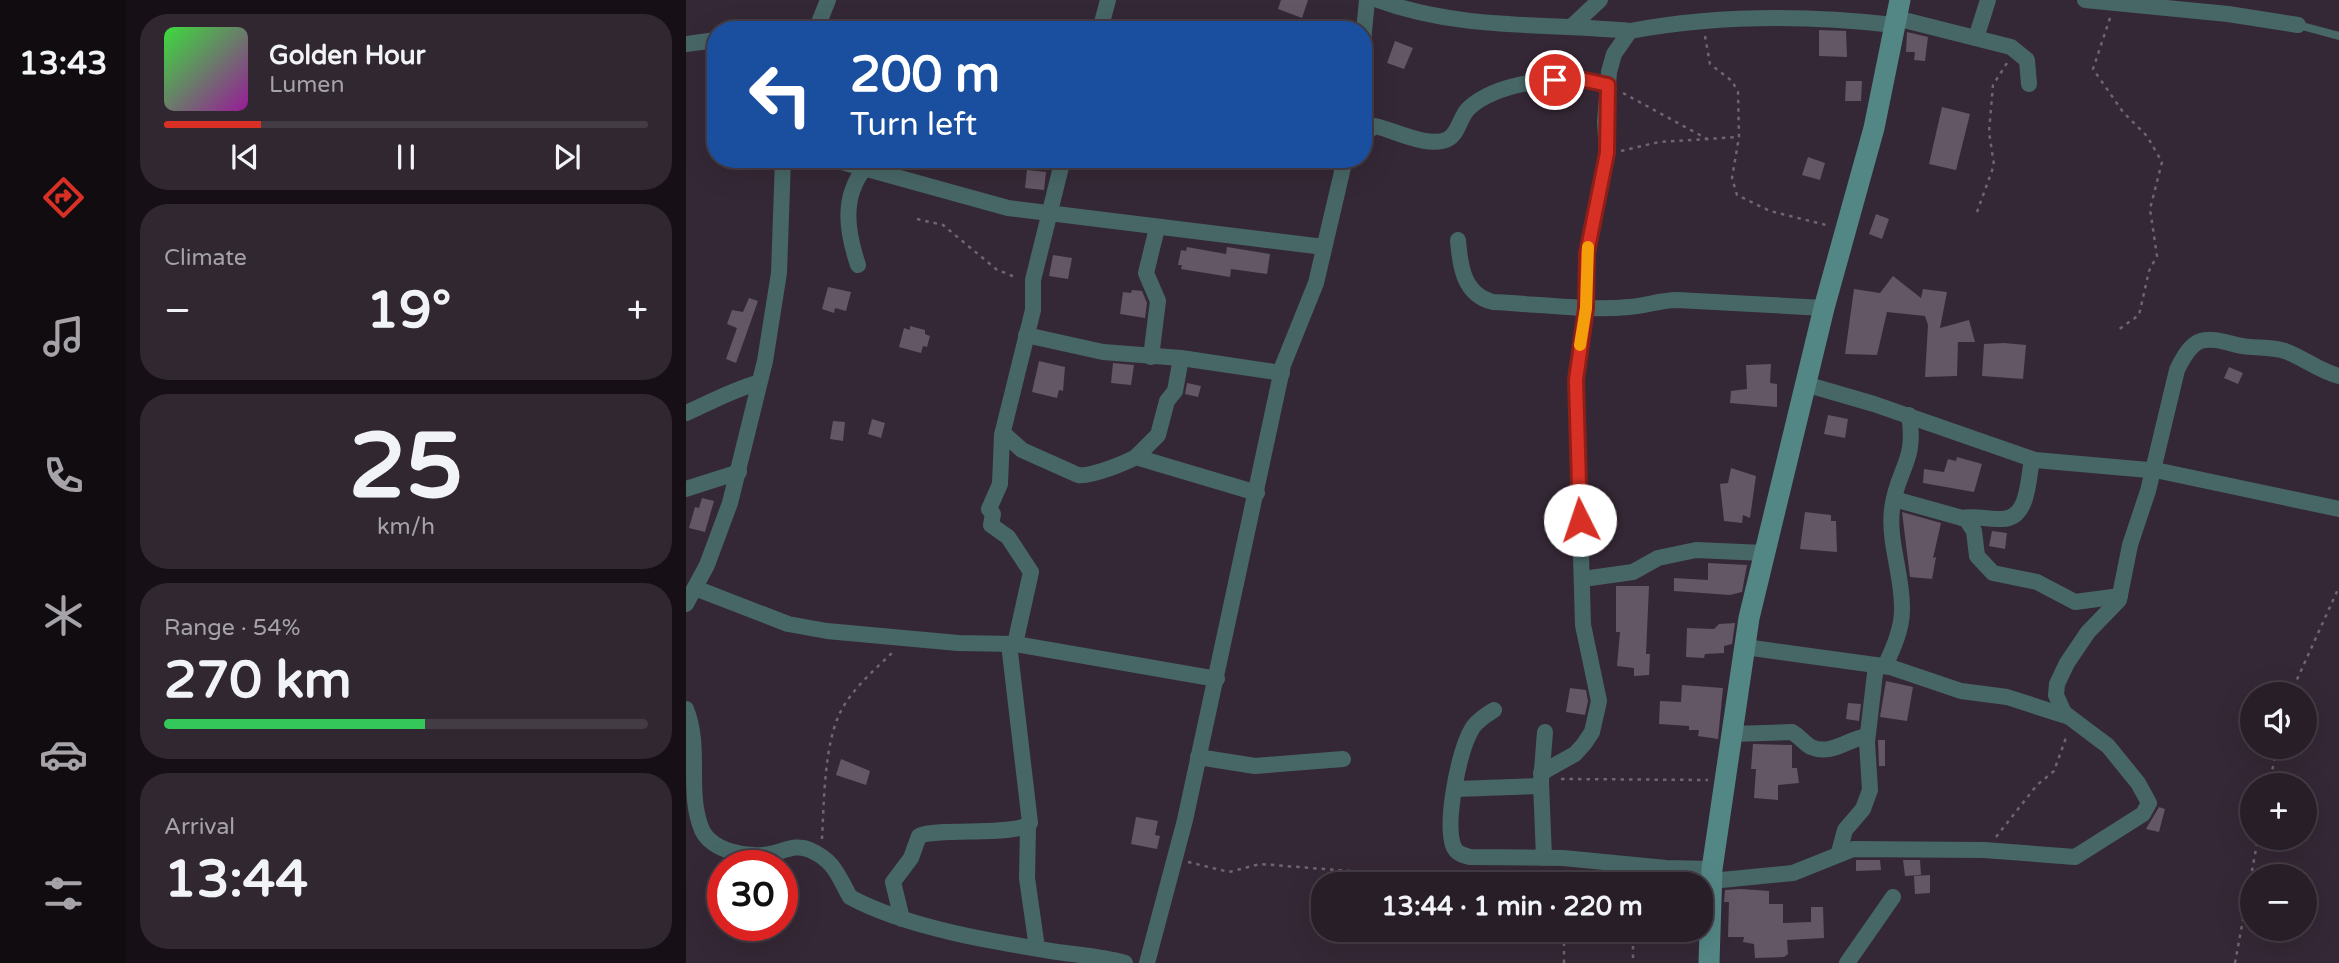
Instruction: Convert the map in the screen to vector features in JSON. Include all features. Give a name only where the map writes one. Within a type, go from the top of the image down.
[{"type":"street","points":[[820,21],[828,0]]},
{"type":"street","points":[[1102,21],[1108,0]]},
{"type":"street","points":[[1365,21],[1367,0]]},
{"type":"street","points":[[1378,0],[1421,15],[1455,20],[1630,31],[1703,22],[1896,14],[2019,51],[2027,60],[2029,84]]},
{"type":"street","points":[[1572,26],[1600,0]]},
{"type":"street","points":[[1976,38],[1988,0]]},
{"type":"street","points":[[2085,0],[2257,17],[2298,25]]},
{"type":"street","points":[[1712,872],[1745,646],[1764,553],[1824,308],[1874,128],[1896,14]]},
{"type":"street","points":[[1455,789],[1541,779],[1575,754],[1592,732],[1596,721],[1599,691],[1583,625],[1576,380],[1586,308],[1587,253],[1607,153],[1608,85],[1614,54],[1630,31]]},
{"type":"street","points":[[686,44],[707,41]]},
{"type":"street","points":[[1372,128],[1375,126],[1424,140],[1444,140],[1452,136],[1471,106],[1504,88],[1555,80],[1585,80],[1608,85]]},
{"type":"street","points":[[783,168],[779,273],[739,472],[707,565],[690,592],[788,624],[906,639],[1012,644],[1217,679]]},
{"type":"street","points":[[858,265],[851,244],[849,198],[850,189],[865,168],[960,197],[1008,208],[1324,247]]},
{"type":"street","points":[[1037,948],[1027,878],[1030,806],[1012,644],[1031,572],[1008,537],[991,525],[993,514],[989,509],[1002,475],[999,455],[1003,433],[1033,310],[1033,285],[1060,168]]},
{"type":"street","points":[[1147,963],[1175,859],[1217,679],[1282,373],[1316,283],[1343,168]]},
{"type":"street","points":[[1053,193],[1069,215]]},
{"type":"street","points":[[1151,356],[1158,301],[1146,273],[1157,228]]},
{"type":"street","points":[[1458,240],[1460,268],[1472,290],[1482,299],[1586,308],[1633,307],[1662,300],[1677,300],[1824,308]]},
{"type":"street","points":[[1027,335],[1103,352],[1181,358],[1282,373]]},
{"type":"street","points":[[2070,718],[2056,695],[2062,673],[2088,632],[2111,610],[2120,596],[2130,545],[2177,370],[2184,356],[2200,341],[2220,339],[2237,345],[2283,350],[2339,376]]},
{"type":"street","points":[[1003,433],[1022,450],[1060,464],[1078,475],[1087,476],[1115,464],[1127,464],[1158,435],[1167,401],[1175,391],[1181,358]]},
{"type":"street","points":[[686,413],[702,408],[711,399],[758,383]]},
{"type":"street","points":[[1805,384],[1909,415],[2032,459],[2152,470],[2339,509]]},
{"type":"street","points":[[1839,852],[1845,830],[1867,800],[1867,736],[1881,665],[1902,617],[1893,553],[1894,499],[1911,455],[1913,437],[1909,415]]},
{"type":"street","points":[[1136,457],[1258,493]]},
{"type":"street","points":[[1894,499],[1962,518],[1974,515],[2006,519],[2014,517],[2024,503],[2032,459]]},
{"type":"street","points":[[688,487],[739,472]]},
{"type":"street","points":[[1962,518],[1973,531],[1977,556],[1993,573],[2037,582],[2075,602],[2120,596]]},
{"type":"street","points":[[1583,579],[1633,572],[1658,558],[1696,550],[1764,553]]},
{"type":"street","points":[[1713,875],[1793,873],[1839,852],[1869,848],[1984,850],[2075,857],[2115,835],[2148,808],[2146,795],[2108,746],[2070,718],[2007,697],[1961,691],[1881,665],[1745,646]]},
{"type":"street","points":[[686,709],[695,758],[693,794],[702,830],[708,840],[727,850],[745,853],[770,854],[790,847],[807,848],[821,856],[842,877],[850,897],[902,919],[1037,948],[1100,956],[1125,963]]},
{"type":"street","points":[[1494,710],[1476,723],[1466,740],[1455,789],[1452,833],[1453,845],[1460,854],[1470,858],[1544,858],[1682,872]]},
{"type":"street","points":[[1544,858],[1541,779],[1545,732]]},
{"type":"street","points":[[1732,734],[1792,732],[1807,745],[1830,750],[1853,738],[1867,736]]},
{"type":"street","points":[[1198,757],[1255,766],[1343,759]]},
{"type":"street","points":[[902,919],[893,882],[911,858],[916,841],[922,834],[1020,830],[1028,826]]},
{"type":"street","points":[[1847,963],[1893,897]]},
{"type":"street","points":[[1709,963],[1710,942]]},
{"type":"lane","points":[[2298,25],[2339,36]]},
{"type":"path","points":[[2116,2],[2093,69],[2123,112],[2147,136],[2162,162],[2150,209],[2157,256],[2149,271],[2138,316],[2118,330]]},
{"type":"path","points":[[1703,22],[1710,64],[1736,85],[1739,137],[1732,178],[1737,195],[1770,211],[1846,230]]},
{"type":"path","points":[[1976,212],[1994,165],[1989,132],[1993,85],[2019,51]]},
{"type":"path","points":[[1608,85],[1709,139]]},
{"type":"path","points":[[1607,153],[1659,142],[1739,137]]},
{"type":"path","points":[[917,219],[943,225],[996,269],[1033,285]]},
{"type":"path","points":[[2296,682],[2339,587]]},
{"type":"path","points":[[821,856],[825,796],[839,715],[872,673],[906,639]]},
{"type":"path","points":[[1984,850],[2037,785],[2054,771],[2070,718]]},
{"type":"path","points":[[1541,779],[1726,780]]},
{"type":"path","points":[[2235,963],[2256,850]]},
{"type":"path","points":[[1175,859],[1229,872],[1249,865],[1273,864],[1343,872]]},
{"type":"path","points":[[1564,942],[1564,963]]},
{"type":"path","points":[[1633,942],[1633,963]]},
{"type":"building","points":[[1281,0],[1308,0],[1302,18],[1278,9]]},
{"type":"building","points":[[1819,30],[1846,31],[1847,57],[1819,56]]},
{"type":"building","points":[[1907,32],[1928,37],[1925,61],[1914,60],[1915,52],[1906,52]]},
{"type":"building","points":[[1395,41],[1413,48],[1404,69],[1387,63]]},
{"type":"building","points":[[1846,81],[1862,81],[1861,101],[1845,101]]},
{"type":"building","points":[[1942,107],[1970,114],[1956,170],[1929,164]]},
{"type":"building","points":[[1808,157],[1825,163],[1820,180],[1802,175]]},
{"type":"building","points":[[1027,170],[1046,172],[1044,190],[1025,188]]},
{"type":"building","points":[[1876,214],[1889,219],[1882,239],[1869,234]]},
{"type":"building","points":[[1187,247],[1226,254],[1227,247],[1270,254],[1267,274],[1231,269],[1230,277],[1181,269],[1182,265],[1178,265],[1181,250],[1186,251]]},
{"type":"building","points":[[1053,255],[1072,258],[1068,279],[1049,276]]},
{"type":"building","points":[[1893,276],[1921,298],[1923,289],[1947,292],[1940,328],[1969,320],[1975,342],[1958,342],[1957,376],[1925,377],[1928,325],[1925,316],[1887,312],[1877,355],[1845,354],[1854,289],[1880,293]]},
{"type":"building","points":[[828,287],[851,292],[846,311],[835,308],[834,313],[822,309]]},
{"type":"building","points":[[1132,290],[1142,291],[1147,303],[1145,318],[1120,314],[1123,292],[1131,293]]},
{"type":"building","points":[[749,298],[758,301],[736,363],[726,359],[737,328],[727,324],[732,310],[743,312]]},
{"type":"building","points":[[910,326],[925,330],[925,334],[930,336],[927,347],[923,346],[921,353],[899,347],[904,328],[910,330]]},
{"type":"building","points":[[1984,344],[2026,345],[2023,379],[1982,376]]},
{"type":"building","points":[[1039,361],[1065,367],[1063,391],[1059,390],[1057,398],[1032,392]]},
{"type":"building","points":[[1113,363],[1134,365],[1131,385],[1111,383]]},
{"type":"building","points":[[1771,364],[1770,383],[1777,384],[1777,407],[1730,403],[1731,391],[1747,389],[1746,365]]},
{"type":"building","points":[[2229,367],[2243,373],[2238,384],[2224,378]]},
{"type":"building","points":[[1187,383],[1201,386],[1198,397],[1185,394]]},
{"type":"building","points":[[1828,415],[1848,419],[1845,438],[1824,434]]},
{"type":"building","points":[[872,419],[885,423],[881,438],[868,434]]},
{"type":"building","points":[[833,421],[845,422],[843,441],[830,439]]},
{"type":"building","points":[[1957,457],[1982,464],[1974,492],[1923,483],[1924,469],[1944,472],[1948,459],[1956,461]]},
{"type":"building","points":[[1731,468],[1756,476],[1750,518],[1743,515],[1742,523],[1724,521],[1720,484],[1728,483]]},
{"type":"building","points":[[702,498],[714,501],[705,532],[689,528],[695,507],[699,508]]},
{"type":"building","points":[[1805,512],[1831,515],[1831,521],[1836,521],[1837,552],[1800,549]]},
{"type":"building","points":[[1902,512],[1941,523],[1933,558],[1936,557],[1932,579],[1910,577]]},
{"type":"building","points":[[1992,531],[2007,533],[2005,549],[1989,546]]},
{"type":"building","points":[[1708,563],[1747,565],[1742,592],[1730,595],[1674,591],[1674,578],[1708,580]]},
{"type":"building","points":[[1616,586],[1649,586],[1646,654],[1650,654],[1649,675],[1634,676],[1634,668],[1617,666],[1620,632],[1616,632]]},
{"type":"building","points":[[1735,623],[1732,644],[1724,646],[1724,653],[1705,654],[1704,658],[1686,657],[1687,628],[1714,629],[1719,624]]},
{"type":"building","points":[[1886,681],[1913,687],[1907,721],[1880,717]]},
{"type":"building","points":[[1682,685],[1723,688],[1718,739],[1698,736],[1699,730],[1689,730],[1689,726],[1659,724],[1660,701],[1681,702]]},
{"type":"building","points":[[1570,688],[1586,690],[1588,701],[1585,715],[1566,712]]},
{"type":"building","points":[[1848,703],[1861,704],[1859,721],[1846,719]]},
{"type":"building","points":[[1878,740],[1885,740],[1885,766],[1879,766]]},
{"type":"building","points":[[1753,744],[1792,745],[1792,768],[1797,768],[1799,783],[1778,785],[1778,800],[1754,798],[1756,769],[1751,769]]},
{"type":"building","points":[[841,759],[870,771],[866,785],[836,775]]},
{"type":"building","points":[[2159,807],[2165,809],[2159,832],[2146,829]]},
{"type":"building","points":[[1136,817],[1158,821],[1155,835],[1160,836],[1157,849],[1131,844]]},
{"type":"building","points":[[1856,860],[1880,860],[1881,870],[1856,871]]},
{"type":"building","points":[[1903,860],[1920,860],[1921,875],[1905,876]]},
{"type":"building","points":[[1930,875],[1930,893],[1915,894],[1914,876]]},
{"type":"building","points":[[1725,890],[1769,891],[1769,904],[1783,904],[1783,923],[1811,922],[1811,907],[1823,907],[1824,938],[1787,940],[1788,954],[1784,957],[1755,958],[1754,944],[1743,942],[1744,937],[1728,937],[1729,902],[1724,902]]},
{"type":"slow traffic","points":[[1580,345],[1586,308],[1588,247]]},
{"type":"route","points":[[1555,80],[1596,81],[1608,85],[1605,122],[1608,145],[1587,253],[1586,308],[1576,380],[1580,520]]}]
